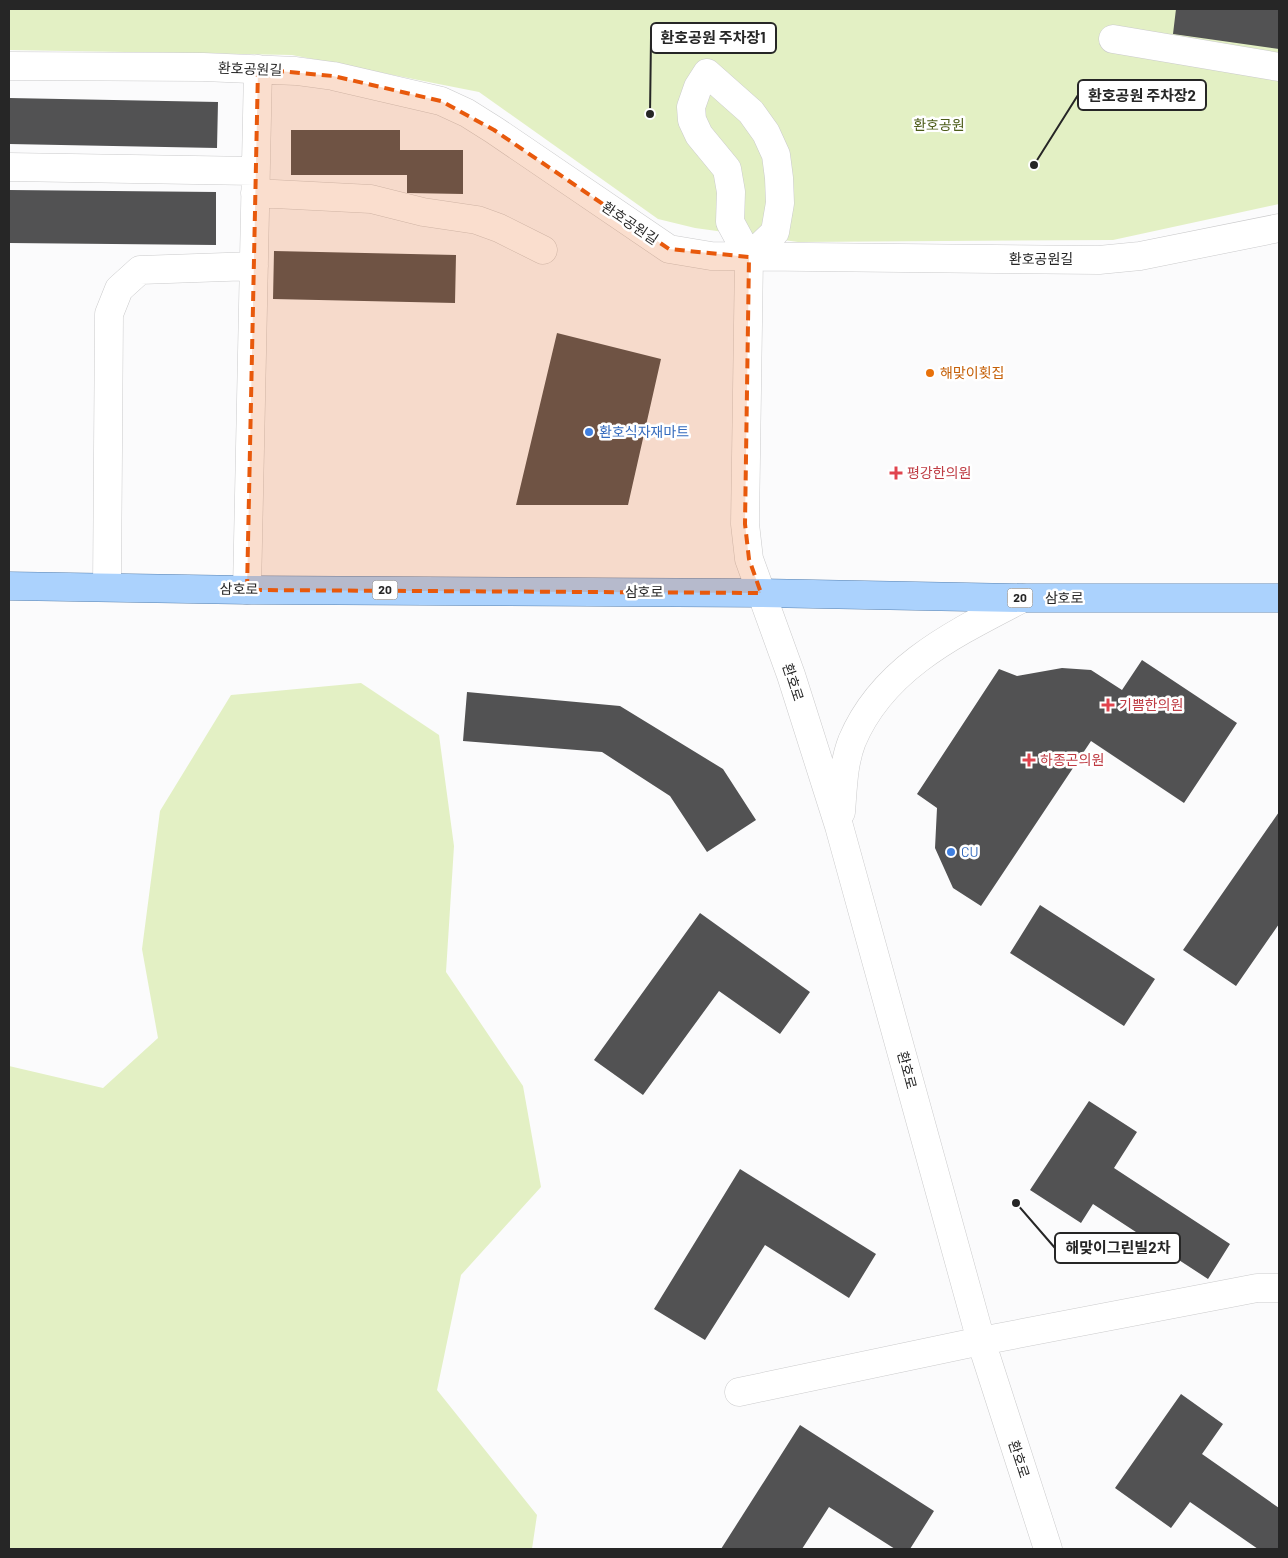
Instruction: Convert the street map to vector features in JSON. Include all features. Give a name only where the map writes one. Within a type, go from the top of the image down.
[{"type":"main road","name":"삼호로","points":[[9,586],[248,590],[760,593],[1023,598],[1279,598]]},
{"type":"street","points":[[1113,39],[1279,67]]},
{"type":"street","name":"환호공원길","points":[[9,66],[296,71],[333,76],[441,100],[494,130],[669,249],[711,256],[1099,260],[1140,256],[1279,228]]},
{"type":"street","points":[[248,590],[258,69]]},
{"type":"street","points":[[707,73],[751,112],[766,133],[776,155],[780,178],[780,203],[775,232],[749,257],[730,222],[731,192],[727,170],[699,135],[692,120],[691,107],[698,87],[707,73]]},
{"type":"street","points":[[9,167],[255,182],[371,199],[423,212],[477,220],[499,228],[543,250]]},
{"type":"street","name":"환호로","points":[[749,257],[745,524],[749,559],[760,593],[792,675],[839,826],[981,1341],[1048,1549]]},
{"type":"street","points":[[107,588],[109,314],[120,289],[140,270],[254,266]]},
{"type":"street","points":[[839,826],[844,771],[852,742],[865,715],[889,683],[958,632],[1023,598]]},
{"type":"street","points":[[739,1392],[981,1341],[1257,1288],[1279,1288]]},
{"type":"highlighted area","points":[[258,69],[333,76],[441,101],[494,130],[669,249],[749,257],[745,524],[749,559],[761,593],[247,590]]},
{"type":"green space","name":"환호공원","points":[[9,9],[1279,9],[1279,204],[1113,240],[798,242],[695,228],[658,219],[479,92],[292,55],[9,50]]},
{"type":"green space","points":[[361,683],[439,735],[454,846],[446,972],[523,1086],[541,1187],[461,1275],[437,1390],[537,1515],[532,1549],[9,1549],[9,1066],[103,1088],[158,1038],[142,949],[160,811],[231,695]]},
{"type":"building","points":[[1176,9],[1279,9],[1279,49],[1173,34]]},
{"type":"building","points":[[9,98],[218,102],[217,148],[9,144]]},
{"type":"building","points":[[291,130],[400,130],[400,150],[463,150],[463,194],[407,193],[407,175],[291,175]]},
{"type":"building","points":[[9,190],[216,192],[216,245],[9,243]]},
{"type":"building","points":[[274,251],[456,255],[455,303],[273,299]]},
{"type":"building","name":"환호식자재마트","points":[[557,333],[661,359],[628,505],[516,505]]},
{"type":"building","points":[[1142,660],[1237,723],[1184,803],[1091,741],[981,906],[953,888],[935,848],[937,808],[917,794],[999,669],[1017,676],[1062,668],[1091,670],[1122,690]]},
{"type":"building","points":[[467,692],[620,706],[723,769],[756,820],[707,852],[670,796],[602,752],[463,741]]},
{"type":"building","points":[[1279,812],[1279,924],[1236,986],[1183,950]]},
{"type":"building","points":[[1040,905],[1155,979],[1124,1026],[1010,953]]},
{"type":"building","points":[[700,913],[810,992],[780,1034],[719,991],[643,1095],[594,1060]]},
{"type":"building","points":[[1089,1101],[1137,1132],[1114,1168],[1230,1244],[1208,1279],[1093,1204],[1081,1223],[1030,1190]]},
{"type":"building","points":[[740,1169],[876,1254],[849,1298],[765,1245],[705,1340],[654,1309]]},
{"type":"building","points":[[1181,1394],[1223,1424],[1202,1454],[1279,1508],[1279,1549],[1258,1549],[1190,1502],[1171,1528],[1115,1488]]},
{"type":"building","points":[[800,1425],[934,1511],[910,1549],[895,1549],[829,1507],[802,1549],[721,1549]]},
{"type":"place","name":"환호공원 주차장1","points":[[650,114]]},
{"type":"place","name":"환호공원 주차장2","points":[[1034,165]]},
{"type":"place","name":"해맞이횟집","points":[[930,373]]},
{"type":"place","name":"환호식자재마트","points":[[589,432]]},
{"type":"place","name":"평강한의원","points":[[896,473]]},
{"type":"place","name":"기쁨한의원","points":[[1108,705]]},
{"type":"place","name":"하종곤의원","points":[[1029,760]]},
{"type":"place","name":"CU","points":[[951,852]]},
{"type":"place","name":"해맞이그린빌2차","points":[[1016,1203]]}]
